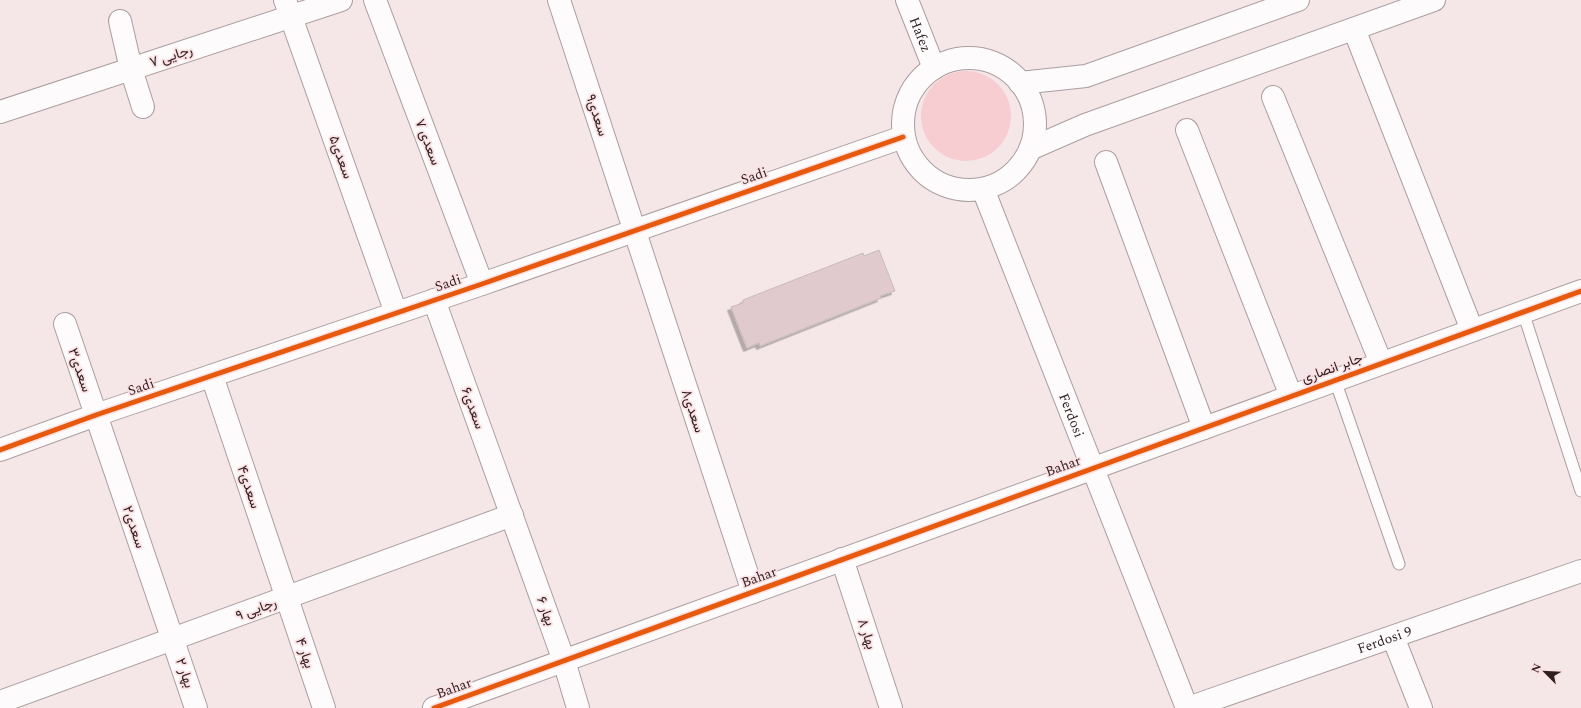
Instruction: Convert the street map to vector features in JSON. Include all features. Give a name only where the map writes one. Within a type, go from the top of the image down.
[{"type":"street","name":"رجایی ۷","points":[[0,112],[131,69],[288,8],[341,0]]},
{"type":"street","name":"سعدی ۷","points":[[375,0],[482,284]]},
{"type":"street","name":"سعدی۹","points":[[559,0],[634,230]]},
{"type":"street","name":"Hafez","points":[[907,0],[934,68]]},
{"type":"street","points":[[1020,83],[1086,76],[1298,0]]},
{"type":"street","points":[[1030,149],[1085,125],[1434,0]]},
{"type":"street","name":"سعدی۵","points":[[288,8],[396,313]]},
{"type":"street","points":[[120,21],[131,69],[143,107]]},
{"type":"street","points":[[1354,29],[1472,330]]},
{"type":"street","points":[[971,58],[989,61],[1007,70],[1020,83],[1030,98],[1034,115],[1034,132],[1030,149],[1019,167],[1002,182],[983,189],[961,191],[941,185],[924,173],[910,156],[904,137],[903,117],[908,97],[919,81],[934,68],[952,60],[971,58]]},
{"type":"street","points":[[1273,97],[1381,363]]},
{"type":"street","points":[[1187,130],[1291,396]]},
{"type":"street","name":"Sadi","points":[[0,450],[96,415],[482,284],[904,137]]},
{"type":"street","points":[[1106,162],[1204,428]]},
{"type":"street","name":"Ferdosi","points":[[983,189],[1187,708]]},
{"type":"street","name":"سعدی۸","points":[[634,230],[752,592]]},
{"type":"street","name":"جابر انصاری","points":[[1092,468],[1581,291]]},
{"type":"street","name":"سعدی۶","points":[[434,300],[512,515]]},
{"type":"street","name":"سعدی۳","points":[[65,324],[96,415]]},
{"type":"street","name":"سعدی۴","points":[[212,376],[287,598]]},
{"type":"street","name":"سعدی۲","points":[[96,415],[173,639]]},
{"type":"street","name":"Bahar","points":[[434,708],[1092,468]]},
{"type":"street","name":"رجایی ۹","points":[[0,702],[512,515]]},
{"type":"street","name":"بهار ۶","points":[[512,515],[564,661],[578,708]]},
{"type":"street","name":"بهار ۸","points":[[842,559],[891,708]]},
{"type":"street","name":"Ferdosi 9","points":[[1187,708],[1581,571]]},
{"type":"street","name":"بهار ۴","points":[[287,598],[324,708]]},
{"type":"street","points":[[1394,637],[1421,708]]},
{"type":"street","name":"بهار ۲","points":[[173,639],[196,708]]},
{"type":"lane","points":[[1523,312],[1581,491]]},
{"type":"lane","points":[[1335,380],[1399,564]]},
{"type":"shaded area","points":[[966,71],[983,74],[998,84],[1008,99],[1011,116],[1008,133],[998,148],[983,158],[966,161],[949,158],[934,148],[924,133],[921,116],[924,99],[934,84],[949,74]]},
{"type":"building","points":[[879,250],[895,291],[880,296],[881,298],[760,346],[759,343],[747,348],[731,307],[743,303],[743,300],[863,253],[864,256]]},
{"type":"cycle path","points":[[0,450],[96,415],[482,284],[903,137]]},
{"type":"cycle path","points":[[434,708],[1581,291]]}]
